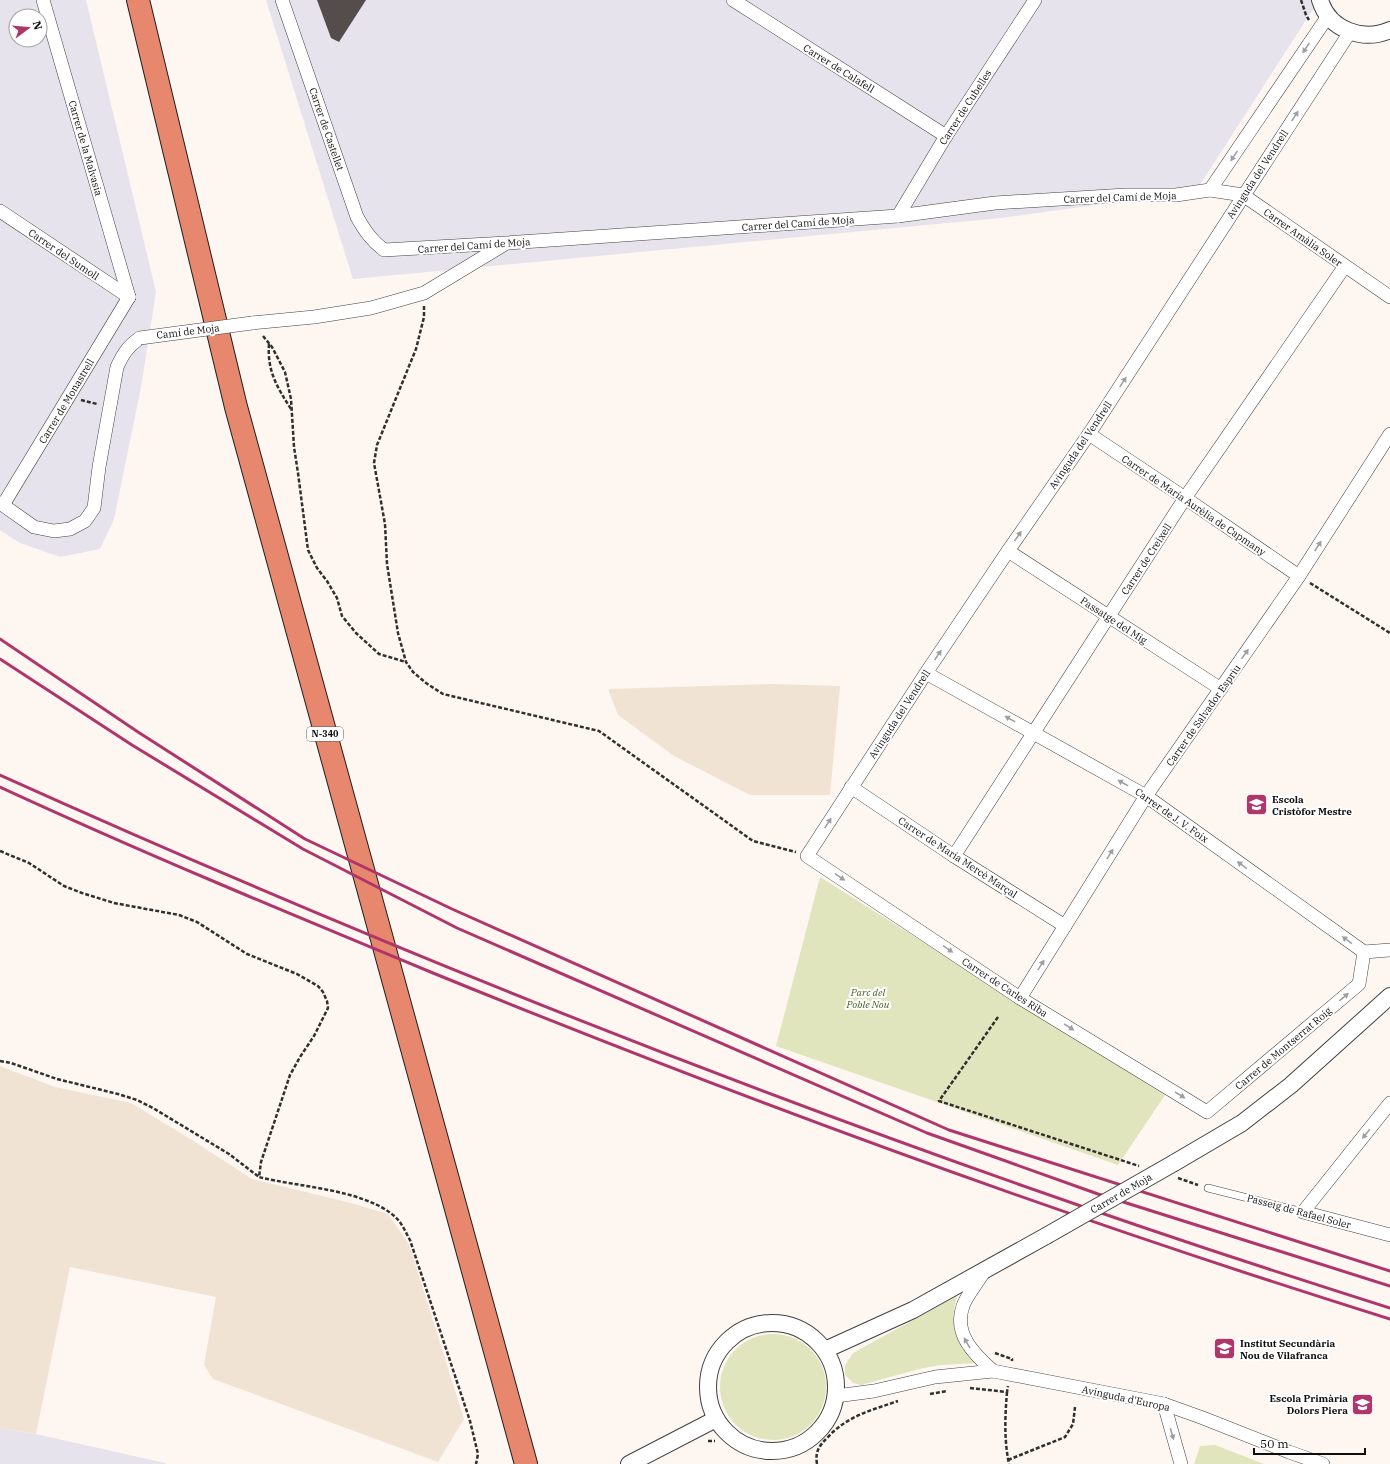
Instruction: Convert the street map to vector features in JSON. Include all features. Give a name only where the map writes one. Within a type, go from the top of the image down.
[{"type":"highway","name":"N-340","points":[[138,0],[236,407],[526,1464]]},
{"type":"street","name":"Carrer de la Malvasia","points":[[44,0],[129,297]]},
{"type":"street","name":"Carrer de Castellet","points":[[282,0],[357,217],[366,233],[384,250]]},
{"type":"street","name":"Carrer de Calafell","points":[[733,0],[946,136]]},
{"type":"street","name":"Carrer de Cubelles","points":[[898,216],[946,136],[1036,0]]},
{"type":"street","points":[[1320,0],[1328,16],[1338,26],[1350,32],[1366,36],[1387,34]]},
{"type":"street","points":[[1210,190],[1328,16]]},
{"type":"street","name":"Avinguda del Vendrell","points":[[807,856],[926,672],[1089,434],[1350,32]]},
{"type":"street","name":"Carrer del Camí de Moja","points":[[384,250],[898,216],[995,203],[1126,195],[1176,195],[1210,190]]},
{"type":"street","name":"Carrer Amàlia Soler","points":[[1210,190],[1243,195],[1390,297]]},
{"type":"street","name":"Carrer del Sumoll","points":[[0,211],[129,297]]},
{"type":"street","name":"Camí de Moja","points":[[2,504],[34,526],[54,531],[70,529],[85,521],[94,508],[99,467],[117,367],[130,344],[140,338],[252,323],[314,317],[371,308],[424,293],[506,243]]},
{"type":"street","name":"Carrer de Creixell","points":[[954,856],[1186,498],[1345,266]]},
{"type":"street","name":"Carrer de Monastrell","points":[[2,504],[129,297]]},
{"type":"street","name":"Carrer de Maria Aurèlia de Capmany","points":[[1089,434],[1186,498],[1299,576]]},
{"type":"street","name":"Carrer de Salvador Espriu","points":[[1020,998],[1146,796],[1299,576],[1390,434]]},
{"type":"street","name":"Passatge del Mig","points":[[1008,551],[1221,689]]},
{"type":"street","name":"Carrer de J. V. Foix","points":[[926,672],[1146,796],[1364,952]]},
{"type":"street","name":"Carrer de Maria Mercè Marçal","points":[[851,787],[954,856],[1065,926]]},
{"type":"street","name":"Carrer de Carles Riba","points":[[807,856],[1020,998],[1207,1112]]},
{"type":"street","points":[[1364,952],[1390,950]]},
{"type":"street","name":"Carrer de Montserrat Roig","points":[[1207,1112],[1359,984],[1364,952]]},
{"type":"street","name":"Carrer de Moja","points":[[825,1350],[913,1310],[1046,1236],[1172,1170],[1242,1123],[1285,1090],[1390,996]]},
{"type":"street","points":[[1303,1212],[1390,1103]]},
{"type":"street","name":"Passeig de Rafael Soler","points":[[1303,1212],[1390,1235]]},
{"type":"street","points":[[986,1269],[963,1305],[961,1323],[964,1340],[977,1357],[993,1371]]},
{"type":"street","points":[[769,1322],[790,1325],[810,1334],[825,1350],[833,1365],[836,1380],[836,1396],[830,1416],[818,1432],[786,1457],[745,1446],[728,1435],[716,1419],[708,1398],[708,1376],[715,1356],[729,1338],[747,1327],[769,1322]]},
{"type":"street","name":"Avinguda d'Europa","points":[[836,1396],[874,1391],[935,1378],[993,1371],[1164,1404],[1203,1418],[1290,1458],[1323,1464]]},
{"type":"street","points":[[1164,1404],[1181,1464]]},
{"type":"street","points":[[629,1464],[716,1419]]},
{"type":"lane","name":"Passeig de Rafael Soler","points":[[1208,1188],[1303,1212]]},
{"type":"path","points":[[424,293],[424,317],[416,349],[377,445],[374,463],[385,524],[387,564],[397,625],[406,662],[413,672],[443,694],[599,731],[753,841],[807,856]]},
{"type":"path","points":[[252,323],[270,344],[285,372],[308,550],[317,568],[337,598],[342,616],[356,633],[378,654],[406,662]]},
{"type":"path","points":[[270,344],[268,358],[273,377],[279,391],[291,410]]},
{"type":"path","points":[[69,395],[84,402],[96,404],[111,402]]},
{"type":"path","points":[[1299,576],[1390,632]]},
{"type":"path","points":[[0,851],[29,863],[64,886],[82,893],[114,903],[179,915],[197,922],[247,954],[297,974],[318,986],[323,992],[328,1008],[314,1036],[300,1056],[290,1075],[261,1162],[259,1177]]},
{"type":"path","points":[[998,1017],[940,1101],[1141,1166]]},
{"type":"path","points":[[0,1061],[11,1063],[57,1079],[137,1100],[229,1154],[259,1177],[274,1181],[325,1189],[363,1200],[393,1215],[403,1226],[410,1240],[470,1421],[478,1454],[476,1464]]},
{"type":"path","points":[[1172,1170],[1208,1188]]},
{"type":"path","points":[[1007,1392],[1005,1415],[1009,1464]]},
{"type":"path","points":[[1008,1460],[1065,1437],[1073,1424],[1075,1408]]},
{"type":"shaded area","points":[[0,0],[86,0],[156,292],[141,387],[114,519],[100,549],[60,557],[20,543],[0,530]]},
{"type":"shaded area","points":[[266,0],[1319,0],[1196,191],[1001,218],[353,279]]},
{"type":"shaded area","points":[[771,684],[840,686],[830,795],[750,795],[674,756],[618,715],[608,689]]},
{"type":"shaded area","points":[[0,1066],[55,1087],[131,1103],[252,1179],[351,1203],[388,1214],[409,1244],[464,1419],[438,1462],[213,1379],[204,1365],[216,1297],[70,1267],[36,1434],[0,1428]]},
{"type":"shaded area","points":[[0,1428],[36,1434],[167,1464],[0,1464]]},
{"type":"green space","name":"Parc del Poble Nou","points":[[820,877],[1165,1095],[1118,1165],[776,1046]]},
{"type":"green space","points":[[957,1296],[954,1308],[954,1326],[956,1333],[977,1363],[940,1365],[919,1369],[861,1385],[853,1383],[845,1375],[845,1366],[853,1353]]},
{"type":"green space","points":[[773,1334],[793,1338],[810,1350],[822,1367],[826,1387],[822,1407],[810,1424],[793,1436],[773,1440],[753,1436],[736,1424],[724,1407],[720,1387],[724,1367],[736,1350],[753,1338]]},
{"type":"green space","points":[[1215,1445],[1264,1464],[1194,1464],[1200,1446]]},
{"type":"building","points":[[317,0],[366,0],[339,42],[331,38]]},
{"type":"railway","points":[[0,639],[138,732],[305,839],[452,909],[949,1130],[1390,1271]]},
{"type":"railway","points":[[0,659],[132,745],[303,849],[457,928],[927,1133],[1098,1194],[1390,1286]]},
{"type":"railway","points":[[0,775],[170,850],[342,923],[514,994],[687,1062],[861,1128],[1037,1191],[1213,1251],[1390,1308]]},
{"type":"railway","points":[[0,787],[162,859],[324,928],[669,1067],[1028,1199],[1390,1319]]},
{"type":"place","name":"Escola Cristòfor Mestre","points":[[1257,805]]},
{"type":"place","name":"Institut Secundària Nou de Vilafranca","points":[[1224,1349]]},
{"type":"place","name":"Escola Primària Dolors Piera","points":[[1363,1404]]}]
